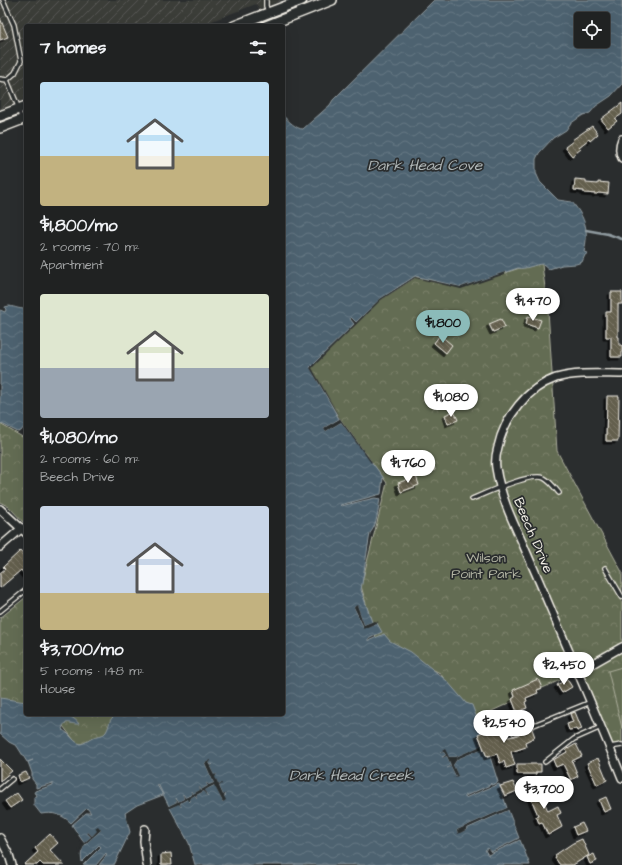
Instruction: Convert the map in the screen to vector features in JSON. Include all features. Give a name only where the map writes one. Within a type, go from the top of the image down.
[{"type":"street","points":[[239,24],[302,0]]},
{"type":"street","points":[[271,24],[332,0]]},
{"type":"street","points":[[0,116],[22,107]]},
{"type":"street","points":[[0,128],[23,119]]},
{"type":"street","points":[[622,139],[619,146],[619,152],[622,158]]},
{"type":"street","name":"Beech Drive","points":[[622,374],[582,374],[555,379],[543,385],[525,398],[517,406],[510,417],[500,438],[495,466],[508,512],[534,568],[570,657],[592,702],[622,778]]},
{"type":"street","points":[[0,509],[24,530],[0,547]]},
{"type":"street","points":[[578,672],[622,647]]},
{"type":"street","points":[[145,829],[144,840],[147,865]]},
{"type":"street","points":[[0,838],[9,855],[12,865]]},
{"type":"lane","points":[[0,79],[7,80],[15,73],[21,61],[14,25],[3,0]]},
{"type":"lane","points":[[266,0],[266,6],[269,13]]},
{"type":"lane","points":[[7,80],[22,107],[23,119]]},
{"type":"lane","points":[[472,499],[531,477],[542,477],[548,480],[559,493]]},
{"type":"lane","points":[[605,568],[622,597]]},
{"type":"lane","points":[[0,611],[24,592]]},
{"type":"lane","points":[[514,733],[592,702]]},
{"type":"lane","points":[[545,762],[574,739],[601,727]]},
{"type":"lane","points":[[610,747],[622,745]]},
{"type":"lane","points":[[0,789],[12,779]]},
{"type":"shaded area","points":[[0,0],[283,0],[259,9],[256,4],[204,24],[24,24],[24,100],[0,110]]},
{"type":"green space","name":"Wilson Point Park","points":[[541,261],[548,310],[557,451],[622,572],[622,745],[610,747],[578,672],[472,720],[440,673],[377,642],[361,586],[387,483],[338,416],[311,368],[380,300],[416,277],[462,287]]},
{"type":"green space","points":[[0,424],[24,438],[24,523],[9,507],[0,502]]},
{"type":"green space","points":[[24,599],[24,708],[0,707],[0,618]]},
{"type":"green space","points":[[622,667],[622,728],[608,671]]},
{"type":"green space","points":[[52,716],[127,716],[99,742],[77,744],[63,726]]},
{"type":"water","points":[[434,0],[622,0],[622,84],[611,96],[596,106],[590,113],[577,119],[570,124],[566,130],[553,138],[539,153],[536,159],[536,173],[540,182],[558,200],[572,202],[583,219],[586,231],[584,252],[588,253],[585,255],[582,262],[562,265],[549,269],[543,264],[518,268],[461,287],[415,276],[380,299],[356,322],[351,317],[350,319],[354,324],[310,367],[339,419],[324,428],[326,431],[341,422],[383,477],[381,494],[340,505],[375,498],[380,499],[376,522],[370,533],[361,590],[372,622],[364,625],[357,606],[354,607],[363,628],[377,623],[382,632],[368,639],[368,641],[384,634],[390,641],[411,652],[447,681],[466,703],[472,705],[482,732],[478,734],[482,746],[456,757],[449,757],[444,751],[440,752],[444,752],[446,755],[442,757],[447,756],[451,765],[447,768],[451,766],[456,776],[457,775],[453,765],[457,759],[483,748],[487,758],[490,757],[498,782],[495,784],[493,782],[494,784],[491,785],[491,783],[490,785],[465,796],[465,798],[499,784],[507,808],[457,830],[458,833],[508,810],[519,838],[491,852],[488,848],[485,850],[488,855],[520,840],[530,865],[195,865],[189,843],[170,808],[179,803],[181,807],[180,803],[195,795],[197,798],[196,795],[204,791],[208,797],[204,790],[215,785],[223,802],[224,796],[226,795],[223,795],[219,786],[221,784],[219,785],[214,777],[217,774],[214,776],[210,767],[213,764],[210,766],[208,762],[205,763],[214,783],[209,785],[206,783],[208,786],[193,794],[191,791],[192,794],[185,798],[183,794],[184,799],[178,802],[176,798],[177,802],[169,806],[158,784],[157,785],[163,795],[137,805],[125,813],[130,832],[114,865],[99,865],[107,855],[106,853],[96,865],[83,865],[101,847],[99,845],[82,862],[82,851],[86,843],[101,830],[92,836],[88,832],[87,833],[91,837],[84,843],[72,825],[86,813],[91,813],[87,808],[71,823],[57,814],[41,814],[34,805],[34,797],[37,796],[34,793],[35,791],[53,785],[53,783],[36,788],[28,762],[33,760],[27,762],[17,746],[9,742],[0,734],[0,698],[24,702],[24,716],[66,716],[75,720],[79,724],[67,723],[62,729],[80,744],[105,733],[110,720],[114,716],[285,716],[285,118],[295,126],[303,129],[330,105],[333,100]]},
{"type":"water","points":[[9,306],[24,309],[24,427],[18,432],[0,424],[0,310],[5,312],[5,307]]},
{"type":"pier","points":[[505,272],[505,274],[461,289],[415,278],[381,300],[312,368],[341,420],[372,462],[371,463],[341,422],[326,431],[324,428],[340,419],[310,368],[380,299],[415,277],[461,287]]},
{"type":"pier","points":[[357,605],[364,625],[374,621],[379,622],[363,629],[363,625],[354,607]]},
{"type":"pier","points":[[478,734],[483,748],[457,759],[453,765],[458,776],[452,778],[456,776],[451,766],[447,768],[451,765],[447,756],[442,758],[446,755],[444,752],[439,753],[445,749],[449,757],[456,757],[481,746],[477,735]]},
{"type":"pier","points":[[211,760],[208,763],[210,766],[213,765],[210,767],[214,775],[217,774],[215,777],[219,785],[222,783],[219,786],[223,795],[226,793],[224,796],[226,800],[223,802],[214,785],[205,790],[207,797],[204,791],[196,795],[197,798],[195,795],[189,799],[189,803],[187,799],[180,803],[181,807],[179,804],[170,808],[169,806],[177,802],[175,798],[178,802],[184,799],[183,794],[185,798],[192,795],[191,791],[193,794],[200,790],[199,786],[201,790],[208,786],[206,783],[209,785],[214,783],[205,763]]},
{"type":"pier","points":[[507,808],[508,810],[466,828],[466,830],[458,834],[457,830]]},
{"type":"pier","points":[[98,826],[101,830],[85,844],[80,855],[79,852],[83,845],[75,833],[84,843],[91,837],[87,833],[88,832],[92,836],[97,831],[95,828]]},
{"type":"building","points":[[0,18],[8,37],[0,40]]},
{"type":"building","points":[[622,103],[622,114],[615,119],[617,121],[608,128],[601,119]]},
{"type":"building","points":[[592,126],[598,134],[590,141],[589,139],[579,147],[581,149],[572,156],[565,147],[573,141],[572,140]]},
{"type":"building","points":[[575,179],[586,180],[586,183],[609,183],[608,194],[584,193],[584,191],[574,190]]},
{"type":"building","points":[[611,292],[622,292],[622,304],[618,304],[618,337],[619,345],[622,345],[622,357],[611,357],[611,337],[606,337],[606,312],[611,312]]},
{"type":"building","points":[[528,316],[541,320],[538,328],[526,324]]},
{"type":"building","points":[[501,319],[505,327],[493,332],[489,324]]},
{"type":"building","points":[[440,335],[452,345],[446,353],[434,343]]},
{"type":"building","points":[[607,396],[619,396],[618,441],[606,441]]},
{"type":"building","points":[[454,411],[458,420],[448,424],[445,415]]},
{"type":"building","points":[[432,461],[435,470],[427,472],[425,463]]},
{"type":"building","points":[[416,476],[419,485],[401,492],[398,483]]},
{"type":"building","points":[[20,551],[24,556],[24,574],[21,570],[0,588],[0,573],[5,569],[3,567]]},
{"type":"building","points":[[538,679],[542,688],[537,690],[538,693],[526,698],[527,701],[525,702],[527,708],[517,712],[512,699],[515,697],[513,690]]},
{"type":"building","points":[[567,679],[572,687],[562,693],[557,685]]},
{"type":"building","points":[[575,712],[582,729],[577,731],[576,729],[569,730],[567,724],[573,722],[570,714]]},
{"type":"building","points":[[502,724],[508,737],[515,736],[532,729],[535,737],[525,742],[526,747],[511,752],[515,765],[506,768],[504,761],[500,763],[497,754],[487,757],[478,734]]},
{"type":"building","points":[[576,744],[582,756],[572,761],[578,776],[571,780],[563,764],[556,767],[553,760],[567,752],[566,750]]},
{"type":"building","points":[[598,758],[607,780],[597,785],[587,763]]},
{"type":"building","points":[[0,759],[12,771],[0,781]]},
{"type":"building","points":[[517,764],[541,764],[541,772],[536,772],[536,774],[517,774]]},
{"type":"building","points":[[26,772],[29,778],[20,782],[18,775]]},
{"type":"building","points":[[513,782],[517,791],[505,796],[500,786]]},
{"type":"building","points":[[534,785],[536,790],[541,788],[546,798],[543,799],[548,811],[558,806],[561,813],[557,815],[562,827],[548,835],[542,822],[539,823],[536,816],[538,815],[529,794],[525,796],[523,790]]},
{"type":"building","points":[[17,793],[22,800],[10,808],[5,801]]},
{"type":"building","points":[[606,797],[611,809],[604,812],[599,800]]},
{"type":"building","points":[[582,823],[586,831],[576,835],[573,827]]},
{"type":"building","points":[[50,834],[58,843],[50,850],[64,865],[43,865],[40,862],[37,865],[24,865],[38,852],[35,848]]},
{"type":"building","points":[[582,839],[589,855],[573,865],[560,865],[555,858],[555,855]]},
{"type":"building","points":[[171,853],[172,865],[161,865],[161,854]]},
{"type":"building","points":[[594,854],[597,861],[590,864],[587,857]]},
{"type":"waterway","points":[[586,230],[608,234],[622,239]]},
{"type":"water label","name":"Dark Head Cove","points":[[425,165]]},
{"type":"water label","name":"Dark Head Creek","points":[[351,775]]}]
